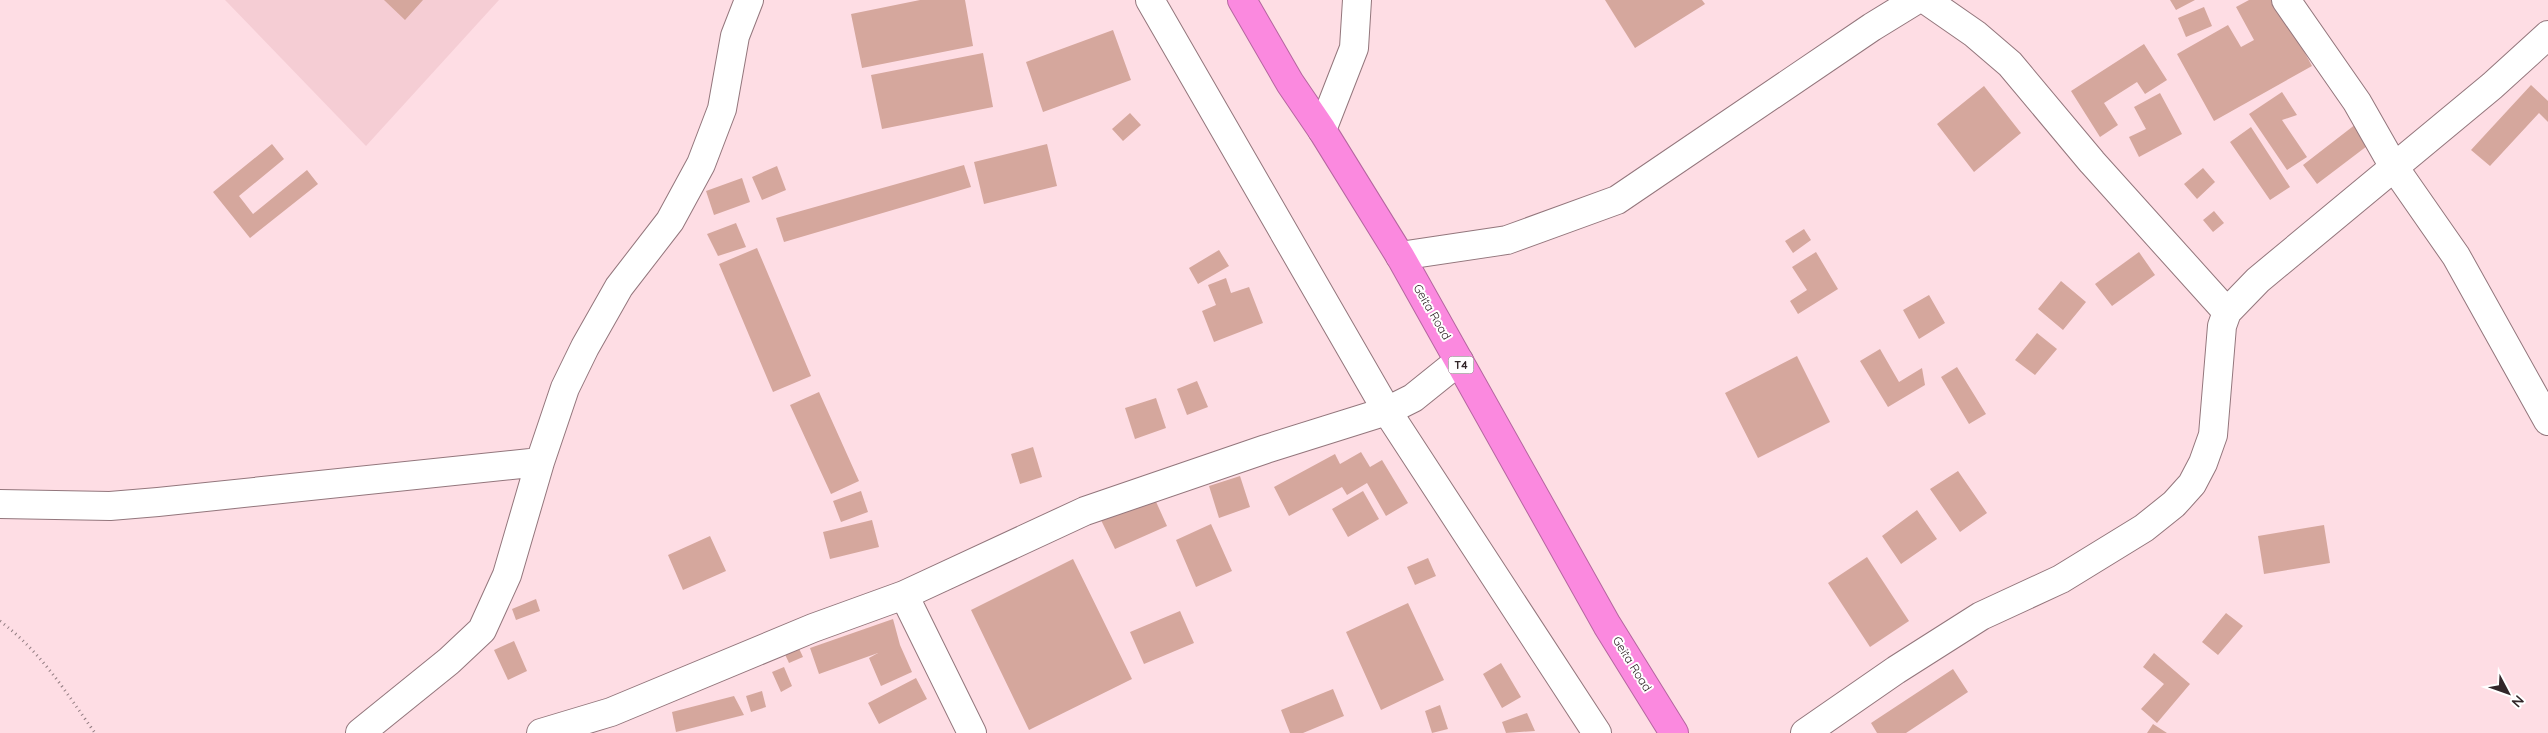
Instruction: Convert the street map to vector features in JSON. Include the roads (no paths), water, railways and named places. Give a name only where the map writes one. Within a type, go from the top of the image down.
[{"type":"highway","name":"Geita Road","points":[[1242,0],[1290,83],[1322,130],[1400,256],[1608,625],[1674,733]]},
{"type":"street","points":[[360,733],[449,661],[482,630],[507,575],[540,462],[565,388],[585,347],[619,287],[670,221],[701,164],[722,109],[734,36],[749,0]]},
{"type":"street","points":[[1150,0],[1387,412],[1597,733]]},
{"type":"street","points":[[1322,130],[1354,48],[1357,0]]},
{"type":"street","points":[[1400,256],[1508,240],[1617,200],[1872,27],[1916,0]]},
{"type":"street","points":[[1926,0],[1975,34],[2010,64],[2092,162],[2227,312]]},
{"type":"street","points":[[2286,0],[2357,102],[2394,167],[2456,256],[2548,421]]},
{"type":"street","points":[[1805,733],[1896,670],[1981,616],[2061,580],[2144,528],[2174,504],[2192,484],[2203,463],[2213,435],[2222,326],[2227,312],[2258,280],[2492,86],[2548,35]]},
{"type":"street","points":[[541,733],[610,712],[813,628],[904,594],[1085,511],[1266,449],[1387,412],[1413,398],[1459,361]]},
{"type":"street","points":[[0,504],[110,506],[540,462]]},
{"type":"street","points":[[904,594],[972,733]]}]
